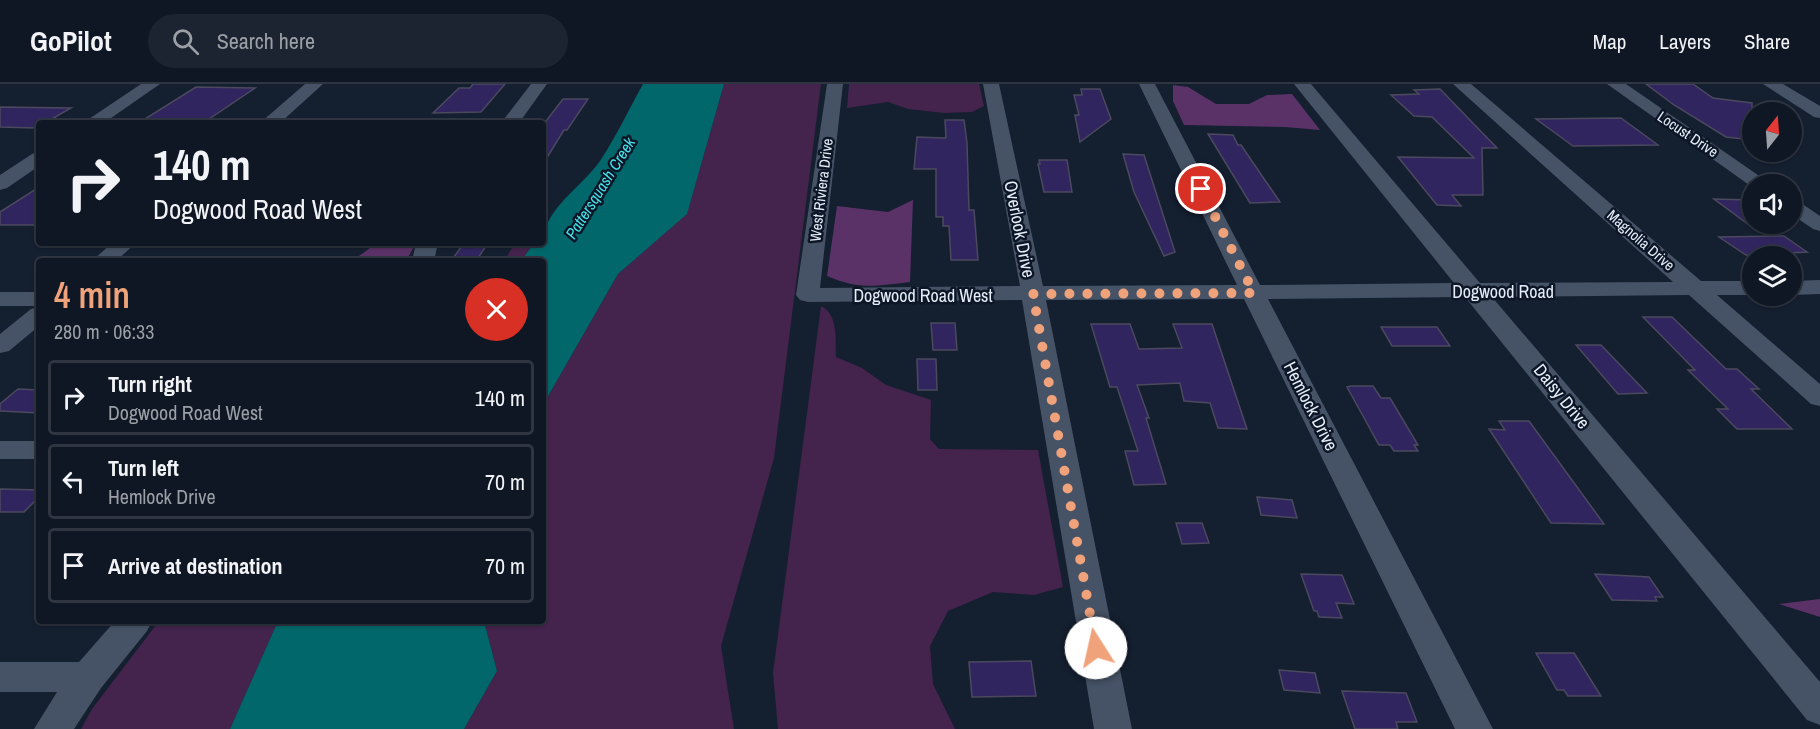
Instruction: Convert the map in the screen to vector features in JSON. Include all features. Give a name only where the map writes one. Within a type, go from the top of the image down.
[{"type":"street","points":[[97,120],[152,84]]},
{"type":"street","points":[[273,120],[315,84]]},
{"type":"street","points":[[512,120],[539,84]]},
{"type":"street","name":"West Riviera Drive","points":[[808,295],[835,84]]},
{"type":"street","name":"Overlook Drive","points":[[991,84],[1033,294],[1113,729]]},
{"type":"street","name":"Hemlock Drive","points":[[1147,84],[1474,729]]},
{"type":"street","name":"Daisy Drive","points":[[1302,84],[1820,709]]},
{"type":"street","name":"Magnolia Drive","points":[[1461,84],[1820,398]]},
{"type":"street","name":"Locust Drive","points":[[1615,84],[1746,174]]},
{"type":"street","points":[[1771,84],[1820,113]]},
{"type":"street","points":[[0,184],[36,160]]},
{"type":"street","points":[[1802,213],[1820,225]]},
{"type":"street","points":[[107,258],[121,246]]},
{"type":"street","points":[[1802,288],[1820,287]]},
{"type":"street","name":"Dogwood Road","points":[[1254,293],[1742,288]]},
{"type":"street","name":"Dogwood Road West","points":[[808,295],[1254,293]]},
{"type":"street","points":[[0,299],[36,299]]},
{"type":"street","points":[[0,346],[36,316]]},
{"type":"street","points":[[0,450],[36,450]]},
{"type":"street","points":[[53,729],[88,677],[132,624]]},
{"type":"street","points":[[0,677],[88,677]]},
{"type":"shaded area","points":[[724,84],[821,84],[774,458],[721,646],[734,729],[464,729],[497,671],[485,624],[546,624],[546,400],[618,274],[687,213]]},
{"type":"shaded area","points":[[849,84],[979,84],[984,106],[972,112],[944,113],[908,109],[888,102],[847,108]]},
{"type":"shaded area","points":[[1173,85],[1188,87],[1216,104],[1249,104],[1267,95],[1292,94],[1320,130],[1184,125],[1173,101]]},
{"type":"shaded area","points":[[913,200],[910,282],[877,286],[859,285],[827,276],[837,206],[888,212]]},
{"type":"shaded area","points":[[373,246],[414,246],[408,258],[356,258]]},
{"type":"shaded area","points":[[513,246],[532,246],[523,258],[506,258]]},
{"type":"shaded area","points":[[821,306],[831,315],[836,336],[836,357],[862,368],[886,385],[931,400],[930,439],[939,449],[1038,450],[1063,587],[1034,595],[993,592],[948,611],[930,646],[933,684],[955,729],[778,729],[773,673]]},
{"type":"shaded area","points":[[1820,599],[1820,617],[1779,604]]},
{"type":"shaded area","points":[[157,624],[277,624],[230,729],[81,729],[92,709]]},
{"type":"water","name":"Pattersquash Creek","points":[[643,84],[724,84],[687,214],[618,274],[546,400],[546,258],[523,258],[532,246],[546,246],[546,228],[549,220],[556,209],[600,161]]},
{"type":"water","points":[[277,624],[485,624],[497,671],[464,729],[230,729]]},
{"type":"building","points":[[473,84],[505,84],[481,112],[433,113],[459,88],[470,88]]},
{"type":"building","points":[[1646,84],[1693,84],[1713,98],[1744,102],[1742,102],[1742,139],[1726,137],[1674,105]]},
{"type":"building","points":[[196,87],[255,88],[207,120],[143,120]]},
{"type":"building","points":[[1081,89],[1100,89],[1111,119],[1080,142],[1075,115],[1079,115],[1074,95],[1082,95]]},
{"type":"building","points":[[1440,89],[1497,148],[1482,148],[1483,195],[1452,195],[1461,206],[1437,205],[1398,157],[1474,158],[1432,117],[1414,116],[1391,95],[1419,94],[1414,90]]},
{"type":"building","points":[[563,99],[588,99],[567,130],[564,130],[546,159],[546,121]]},
{"type":"building","points":[[0,107],[71,108],[50,120],[36,120],[36,128],[0,127]]},
{"type":"building","points":[[1621,118],[1658,145],[1573,146],[1536,119]]},
{"type":"building","points":[[945,120],[964,120],[969,210],[974,210],[978,260],[951,260],[949,226],[943,226],[943,217],[936,217],[936,169],[914,169],[917,137],[946,138]]},
{"type":"building","points":[[1208,134],[1233,135],[1280,202],[1250,203]]},
{"type":"building","points":[[1123,154],[1144,155],[1175,252],[1164,256],[1134,192]]},
{"type":"building","points":[[1039,160],[1067,160],[1072,192],[1044,192]]},
{"type":"building","points":[[36,189],[36,225],[0,225],[0,212]]},
{"type":"building","points":[[1714,199],[1742,200],[1742,220]]},
{"type":"building","points":[[1784,236],[1798,246],[1742,246],[1742,252],[1719,237]]},
{"type":"building","points":[[462,246],[486,246],[478,258],[453,258]]},
{"type":"building","points":[[1643,317],[1672,317],[1726,369],[1737,369],[1759,389],[1751,389],[1792,429],[1737,429],[1717,409],[1728,409],[1688,370],[1695,370]]},
{"type":"building","points":[[931,323],[955,323],[957,350],[933,350]]},
{"type":"building","points":[[1091,324],[1130,324],[1139,349],[1182,348],[1173,324],[1212,324],[1247,429],[1218,428],[1210,403],[1184,401],[1180,383],[1137,385],[1149,418],[1146,418],[1166,484],[1134,485],[1125,451],[1138,451],[1117,387],[1110,387]]},
{"type":"building","points":[[1381,327],[1437,327],[1450,346],[1392,346]]},
{"type":"building","points":[[1576,345],[1601,345],[1647,393],[1618,394]]},
{"type":"building","points":[[917,359],[936,359],[937,390],[918,390]]},
{"type":"building","points":[[1373,386],[1381,398],[1390,398],[1418,445],[1414,445],[1418,451],[1394,451],[1390,445],[1379,445],[1347,387]]},
{"type":"building","points":[[18,389],[36,390],[36,413],[0,411],[0,404]]},
{"type":"building","points":[[1499,421],[1529,421],[1604,524],[1551,523],[1489,429],[1505,430]]},
{"type":"building","points":[[0,489],[36,490],[36,500],[24,512],[0,512]]},
{"type":"building","points":[[1257,497],[1292,500],[1297,518],[1261,515]]},
{"type":"building","points":[[1176,523],[1202,523],[1209,543],[1182,544]]},
{"type":"building","points":[[1301,574],[1342,575],[1354,604],[1336,603],[1342,618],[1319,617],[1317,611],[1314,611]]},
{"type":"building","points":[[1595,574],[1649,577],[1663,597],[1655,597],[1657,601],[1612,600]]},
{"type":"building","points":[[1536,653],[1574,653],[1601,696],[1568,696],[1564,690],[1557,690]]},
{"type":"building","points":[[1031,661],[1036,696],[972,697],[969,662]]},
{"type":"building","points":[[1279,670],[1315,673],[1320,693],[1284,690]]},
{"type":"building","points":[[1342,691],[1406,693],[1417,722],[1396,722],[1398,729],[1355,729]]},
{"type":"route","points":[[1096,648],[1033,294],[1254,293],[1201,189]]}]
